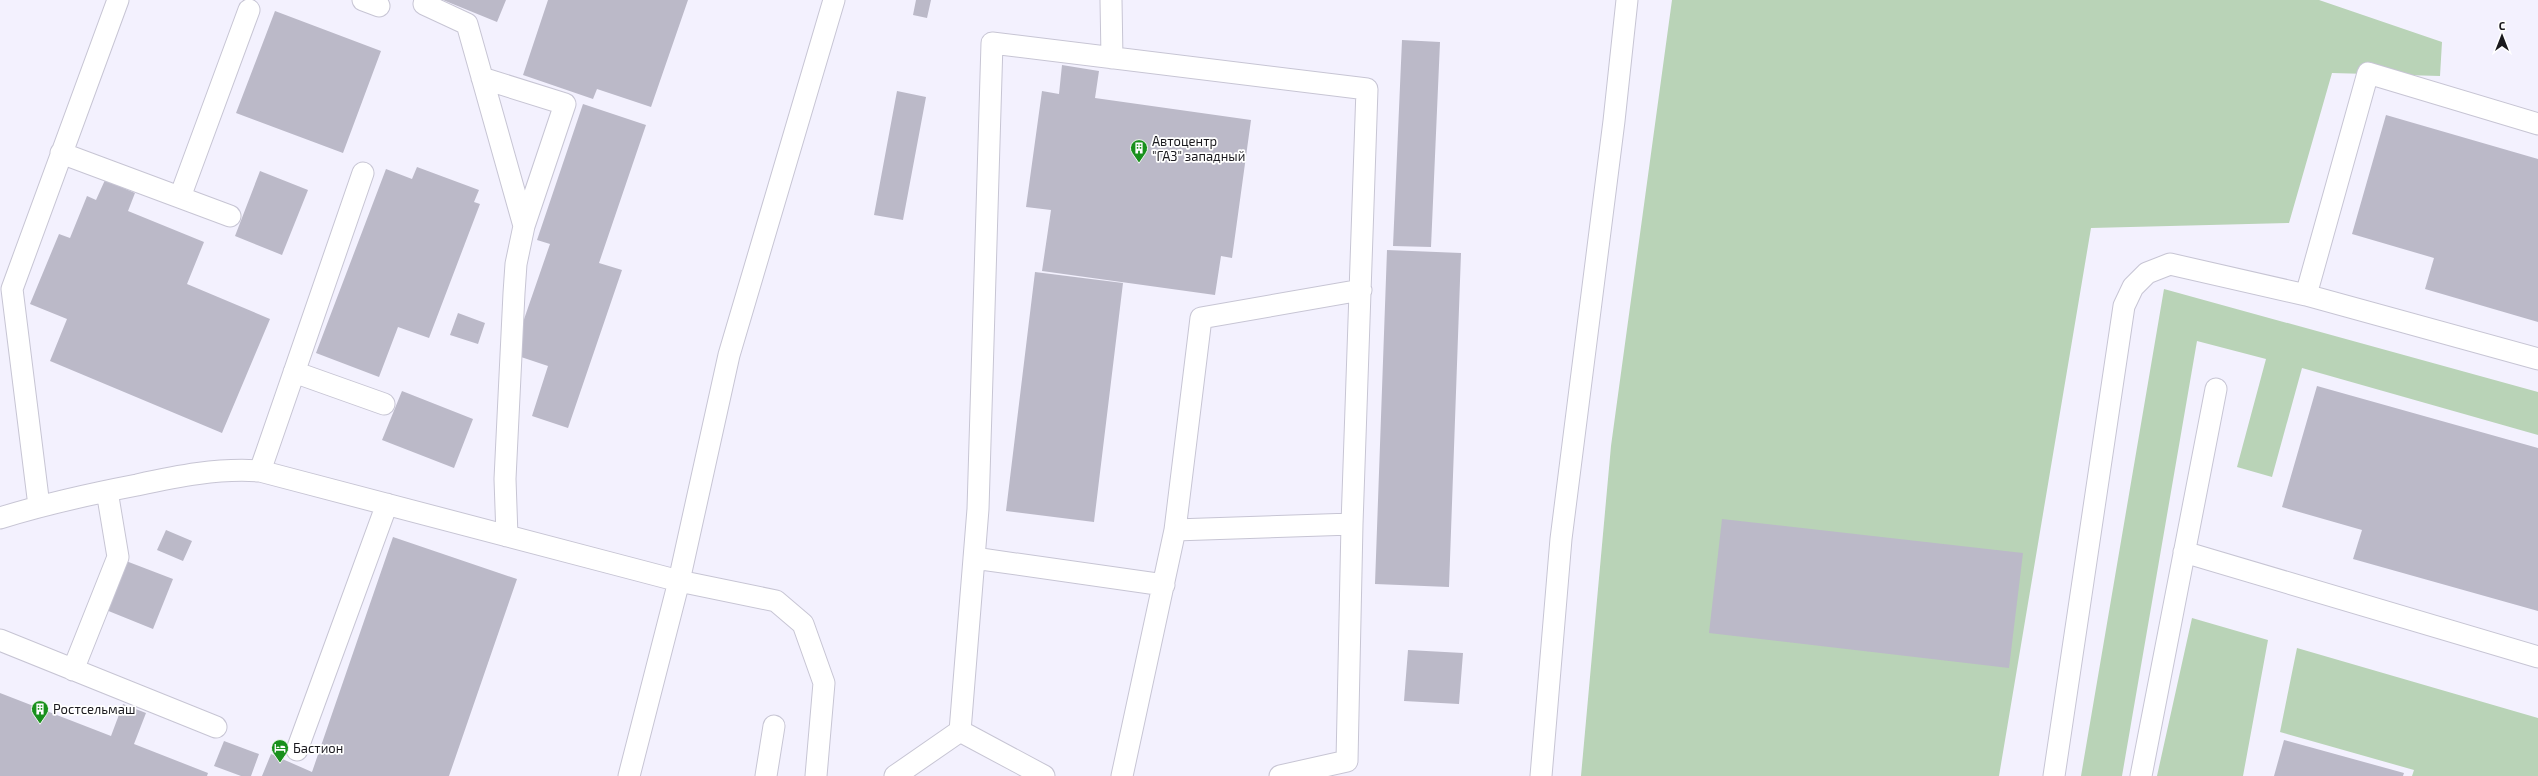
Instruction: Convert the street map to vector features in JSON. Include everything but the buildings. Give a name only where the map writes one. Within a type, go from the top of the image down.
[{"type":"lane","points":[[39,506],[12,289],[118,0]]},
{"type":"lane","points":[[425,0],[424,4],[466,24],[524,226]]},
{"type":"lane","points":[[629,776],[678,580],[729,355],[834,0]]},
{"type":"lane","points":[[1111,0],[1112,58]]},
{"type":"lane","points":[[1541,776],[1561,539],[1614,121],[1627,0]]},
{"type":"lane","points":[[180,197],[250,10]]},
{"type":"lane","points":[[960,731],[978,501],[992,44],[1366,89],[1361,290],[1345,769],[1280,776]]},
{"type":"lane","points":[[2306,295],[2368,72],[2538,124]]},
{"type":"lane","points":[[482,78],[565,104],[524,226],[516,264],[505,479],[507,536]]},
{"type":"lane","points":[[61,153],[230,216]]},
{"type":"lane","points":[[260,471],[363,173]]},
{"type":"lane","points":[[2054,776],[2124,306],[2133,287],[2147,273],[2170,264],[2306,295],[2538,359]]},
{"type":"lane","points":[[1122,776],[1175,530],[1201,318],[1361,290]]},
{"type":"lane","points":[[294,372],[384,404]]},
{"type":"lane","points":[[2141,776],[2216,389]]},
{"type":"lane","points":[[0,518],[39,506],[206,471],[260,471],[678,580],[776,601],[803,624],[824,683],[816,776]]},
{"type":"lane","points":[[73,670],[118,557],[107,491]]},
{"type":"lane","points":[[296,750],[387,504]]},
{"type":"lane","points":[[1175,530],[1352,524]]},
{"type":"lane","points":[[2184,552],[2538,657]]},
{"type":"lane","points":[[974,558],[1164,585]]},
{"type":"lane","points":[[0,640],[216,727]]},
{"type":"lane","points":[[766,776],[774,726]]},
{"type":"lane","points":[[895,776],[960,731]]},
{"type":"lane","points":[[960,731],[1044,776]]},
{"type":"green space","points":[[1672,0],[2319,0],[2442,42],[2440,76],[2332,73],[2289,223],[2091,228],[1999,776],[1581,776],[1611,446]]},
{"type":"green space","points":[[2164,289],[2538,392],[2538,435],[2302,368],[2272,477],[2237,467],[2266,359],[2197,341],[2122,776],[2081,776]]},
{"type":"green space","points":[[2192,618],[2268,640],[2243,776],[2157,776]]},
{"type":"green space","points":[[2297,648],[2538,718],[2538,776],[2412,776],[2414,770],[2280,732]]},
{"type":"place","name":"Автоцентр \"ГАЗ\" западный","points":[[1139,163]]},
{"type":"place","name":"Ростсельмаш","points":[[40,724]]},
{"type":"place","name":"Бастион","points":[[280,763]]}]
